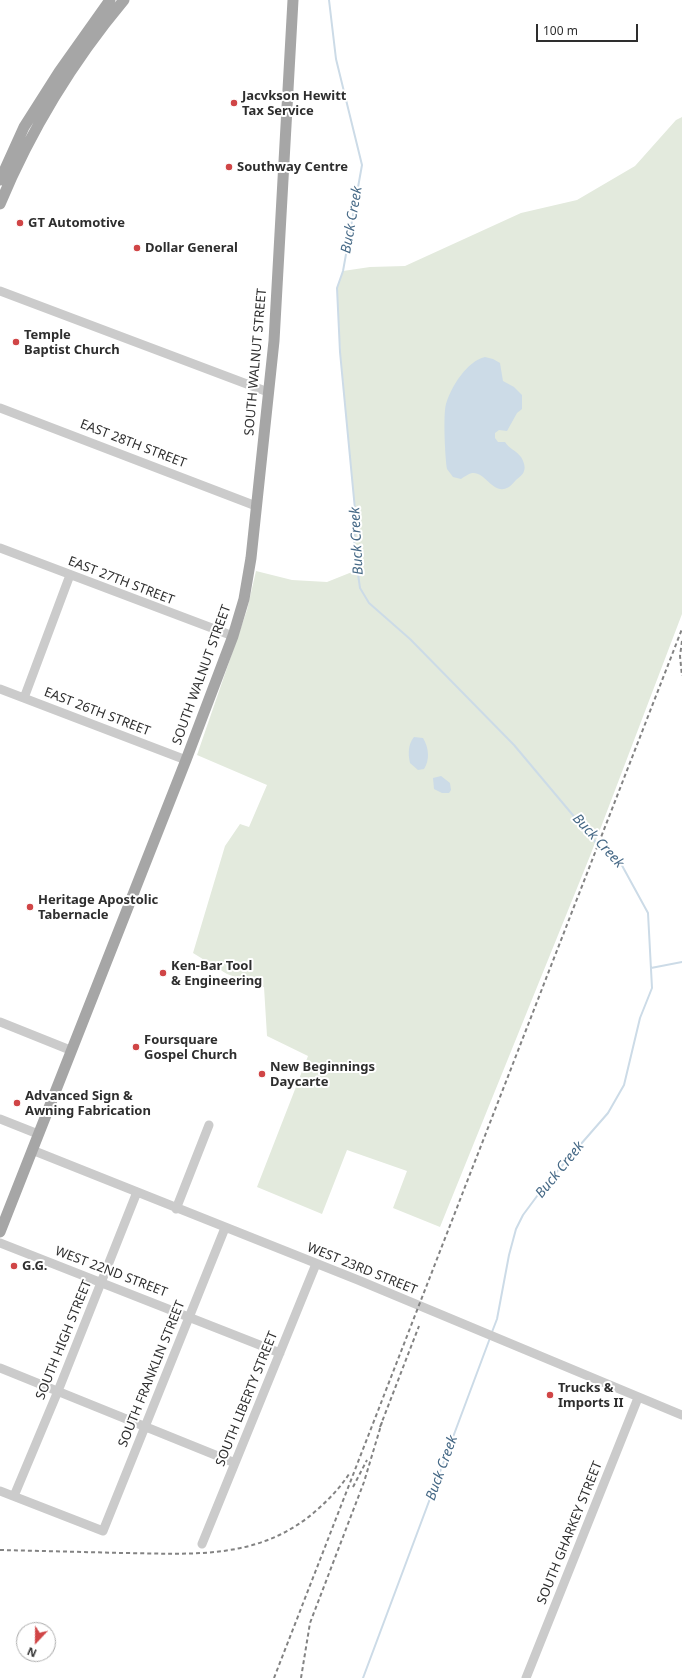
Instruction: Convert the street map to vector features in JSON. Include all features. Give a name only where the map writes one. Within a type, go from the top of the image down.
[{"type":"main road","points":[[0,180],[24,127],[63,66],[110,0]]},
{"type":"main road","points":[[0,204],[12,176],[63,82],[90,43],[124,0]]},
{"type":"main road","name":"SOUTH WALNUT STREET","points":[[0,1232],[70,1050],[186,760],[233,636],[248,581],[274,341],[293,0]]},
{"type":"street","points":[[0,291],[268,392]]},
{"type":"street","name":"EAST 28TH STREET","points":[[0,408],[256,506]]},
{"type":"street","name":"EAST 27TH STREET","points":[[0,548],[233,636]]},
{"type":"street","points":[[24,698],[70,575]]},
{"type":"street","name":"EAST 26TH STREET","points":[[1,692],[24,698],[186,760]]},
{"type":"street","points":[[0,1022],[70,1050]]},
{"type":"street","points":[[0,1119],[38,1134]]},
{"type":"street","points":[[176,1208],[209,1125]]},
{"type":"street","name":"WEST 23RD STREET","points":[[32,1150],[474,1328],[638,1398],[682,1415]]},
{"type":"street","name":"SOUTH HIGH STREET","points":[[14,1496],[58,1391],[137,1192]]},
{"type":"street","name":"SOUTH FRANKLIN STREET","points":[[14,1496],[103,1530],[146,1427],[225,1228]]},
{"type":"street","name":"WEST 22ND STREET","points":[[0,1243],[280,1353]]},
{"type":"street","name":"SOUTH LIBERTY STREET","points":[[202,1544],[316,1264]]},
{"type":"street","points":[[0,1368],[235,1464]]},
{"type":"street","name":"SOUTH GHARKEY STREET","points":[[526,1678],[638,1398]]},
{"type":"street","points":[[0,1491],[14,1496]]},
{"type":"shaded area","points":[[682,117],[682,614],[590,856],[440,1227],[393,1208],[407,1171],[347,1150],[322,1214],[257,1187],[308,1056],[267,1036],[264,987],[227,974],[193,953],[225,846],[240,824],[249,827],[267,785],[197,755],[247,610],[256,571],[292,580],[327,582],[357,570],[354,546],[356,520],[341,358],[337,288],[343,271],[370,267],[405,266],[521,213],[577,200],[635,166],[676,120]]},
{"type":"water","points":[[485,357],[500,363],[503,381],[514,387],[522,395],[522,409],[517,413],[507,431],[499,430],[495,433],[495,438],[498,442],[505,442],[521,457],[525,469],[522,475],[509,487],[503,489],[492,485],[478,474],[471,473],[461,479],[453,477],[447,469],[444,426],[445,409],[448,397],[466,369],[478,359]]},
{"type":"water","points":[[414,737],[423,738],[427,746],[428,758],[424,769],[418,770],[410,763],[409,749]]},
{"type":"water","points":[[441,776],[450,783],[451,790],[449,793],[442,793],[434,789],[433,778]]},
{"type":"waterway","name":"Buck Creek","points":[[329,0],[336,59],[362,165],[343,271],[337,288],[340,352],[356,520],[354,546],[360,588],[369,603],[410,639],[514,745],[598,845],[619,860],[648,913],[652,988],[640,1018],[624,1085],[608,1113],[546,1184],[523,1215],[516,1229],[509,1255],[497,1319],[492,1332]]},
{"type":"waterway","points":[[651,968],[682,962]]},
{"type":"waterway","name":"Buck Creek","points":[[363,1678],[490,1338]]},
{"type":"railway","points":[[274,1678],[682,629]]},
{"type":"railway","points":[[682,641],[680,656],[682,676]]},
{"type":"railway","points":[[380,1427],[419,1326]]},
{"type":"railway","points":[[301,1678],[310,1623],[364,1482],[382,1422]]},
{"type":"railway","points":[[353,1487],[367,1460]]},
{"type":"railway","points":[[0,1550],[176,1554],[226,1551],[250,1546],[273,1538],[295,1526],[326,1502],[349,1474]]},
{"type":"place","name":"Jacvkson Hewitt Tax Service","points":[[234,103]]},
{"type":"place","name":"Southway Centre","points":[[229,167]]},
{"type":"place","name":"GT Automotive","points":[[20,223]]},
{"type":"place","name":"Dollar General","points":[[137,248]]},
{"type":"place","name":"Temple Baptist Church","points":[[16,342]]},
{"type":"place","name":"Heritage Apostolic Tabernacle","points":[[30,907]]},
{"type":"place","name":"Ken-Bar Tool & Engineering","points":[[163,973]]},
{"type":"place","name":"Foursquare Gospel Church","points":[[136,1047]]},
{"type":"place","name":"New Beginnings Daycarte","points":[[262,1074]]},
{"type":"place","name":"Advanced Sign & Awning Fabrication","points":[[17,1103]]},
{"type":"place","name":"G.G.","points":[[14,1266]]},
{"type":"place","name":"Trucks & Imports II","points":[[550,1395]]}]
